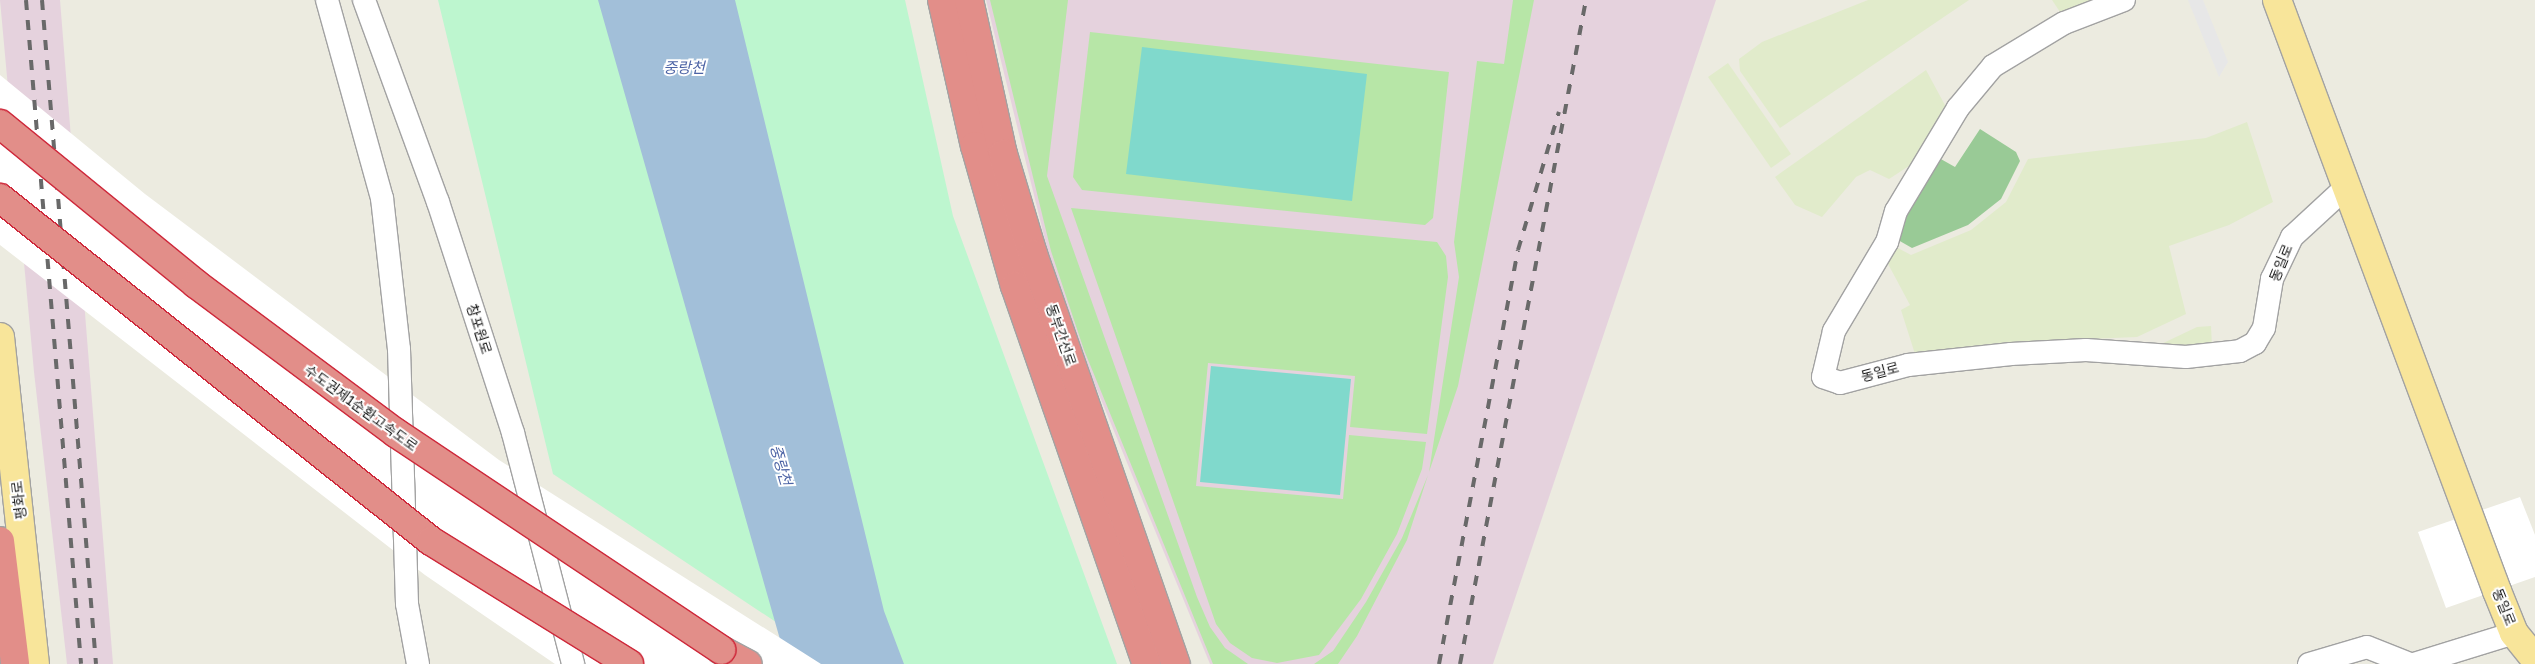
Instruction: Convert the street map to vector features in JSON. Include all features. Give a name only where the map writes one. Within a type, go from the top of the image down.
[{"type":"highway","name":"동부간선로","points":[[942,0],[975,146],[1015,286],[1147,664]]},
{"type":"highway","name":"동부간선로","points":[[970,0],[1001,145],[1033,254],[1176,664]]},
{"type":"highway","name":"수도권제1순환고속도로","points":[[0,124],[196,284],[388,428],[565,550],[732,657],[747,664]]},
{"type":"highway","points":[[0,198],[431,542],[629,664]]},
{"type":"highway","points":[[0,541],[15,664]]},
{"type":"main road","name":"동일로","points":[[2277,0],[2344,189],[2497,590],[2514,633],[2535,659]]},
{"type":"main road","name":"평화로","points":[[0,337],[35,664]]},
{"type":"main road","name":"동일로","points":[[2514,633],[2515,664]]},
{"type":"street","points":[[327,0],[382,198],[399,349],[407,604],[418,664]]},
{"type":"street","name":"창포원로","points":[[364,0],[438,202],[513,433],[573,664]]},
{"type":"street","name":"동일로","points":[[2124,0],[2064,23],[1993,66],[1958,108],[1896,211],[1887,242],[1834,332],[1823,377],[1840,383],[1908,365],[2012,354],[2086,350],[2186,357],[2240,351],[2255,343],[2264,328],[2272,279],[2292,236],[2344,189]]},
{"type":"street","points":[[2414,664],[2514,633]]},
{"type":"street","points":[[2309,664],[2367,648],[2410,664]]},
{"type":"shaded area","points":[[0,0],[60,0],[113,664],[67,664],[34,372]]},
{"type":"shaded area","points":[[986,0],[1716,0],[1493,664],[1210,664],[1081,351],[1048,252]]},
{"type":"shaded area","points":[[2188,0],[2203,0],[2228,62],[2219,77]]},
{"type":"shaded area","points":[[1142,47],[1367,74],[1352,201],[1126,174]]},
{"type":"shaded area","points":[[1211,366],[1351,379],[1340,495],[1200,482]]},
{"type":"green space","points":[[438,0],[905,0],[953,216],[1117,664],[839,664],[553,474]]},
{"type":"green space","points":[[990,0],[1068,0],[1047,176],[1197,597],[1210,627],[1225,648],[1248,664],[1213,664],[1084,350],[1051,251]]},
{"type":"green space","points":[[1513,0],[1534,0],[1458,386],[1429,472],[1459,277],[1454,242],[1477,61],[1504,64]]},
{"type":"green space","points":[[1868,0],[1969,0],[1780,128],[1740,71],[1739,59],[1762,42]]},
{"type":"green space","points":[[2052,0],[2103,0],[2062,15]]},
{"type":"green space","points":[[1090,32],[1449,72],[1433,218],[1425,225],[1082,190],[1073,177]]},
{"type":"green space","points":[[1728,63],[1791,154],[1771,168],[1708,77]]},
{"type":"green space","points":[[1926,70],[1946,107],[1912,164],[1889,179],[1870,170],[1856,177],[1822,217],[1795,205],[1775,177]]},
{"type":"green space","points":[[2247,122],[2273,202],[2229,225],[2169,246],[2186,314],[2137,337],[2012,342],[1915,354],[1901,310],[1910,305],[1887,262],[1896,247],[1911,255],[1971,230],[2006,202],[2028,159],[2206,138]]},
{"type":"green space","points":[[1980,129],[2016,152],[2020,161],[2001,199],[1968,225],[1912,248],[1898,240],[1906,214],[1939,158],[1955,167]]},
{"type":"green space","points":[[1071,208],[1437,242],[1446,256],[1448,277],[1427,434],[1350,427],[1355,376],[1208,363],[1196,486],[1343,499],[1349,435],[1426,442],[1422,469],[1397,534],[1361,599],[1319,655],[1277,663],[1252,658],[1230,643],[1216,624]]},
{"type":"green space","points":[[2211,326],[2212,346],[2155,347],[2197,327]]},
{"type":"green space","points":[[1428,475],[1407,540],[1357,636],[1338,664],[1314,664],[1333,651],[1366,602],[1402,538]]},
{"type":"water","name":"중랑천","points":[[598,0],[735,0],[884,611],[904,664],[787,664]]},
{"type":"pier","points":[[0,75],[145,194],[499,460],[821,664],[555,664],[425,575],[0,245]]},
{"type":"pier","points":[[2520,497],[2535,535],[2535,577],[2446,608],[2418,532]]},
{"type":"railway","points":[[26,0],[81,664]]},
{"type":"railway","points":[[42,0],[96,664]]},
{"type":"railway","points":[[1460,664],[1586,0]]},
{"type":"railway","points":[[1439,664],[1518,250],[1559,112]]}]
